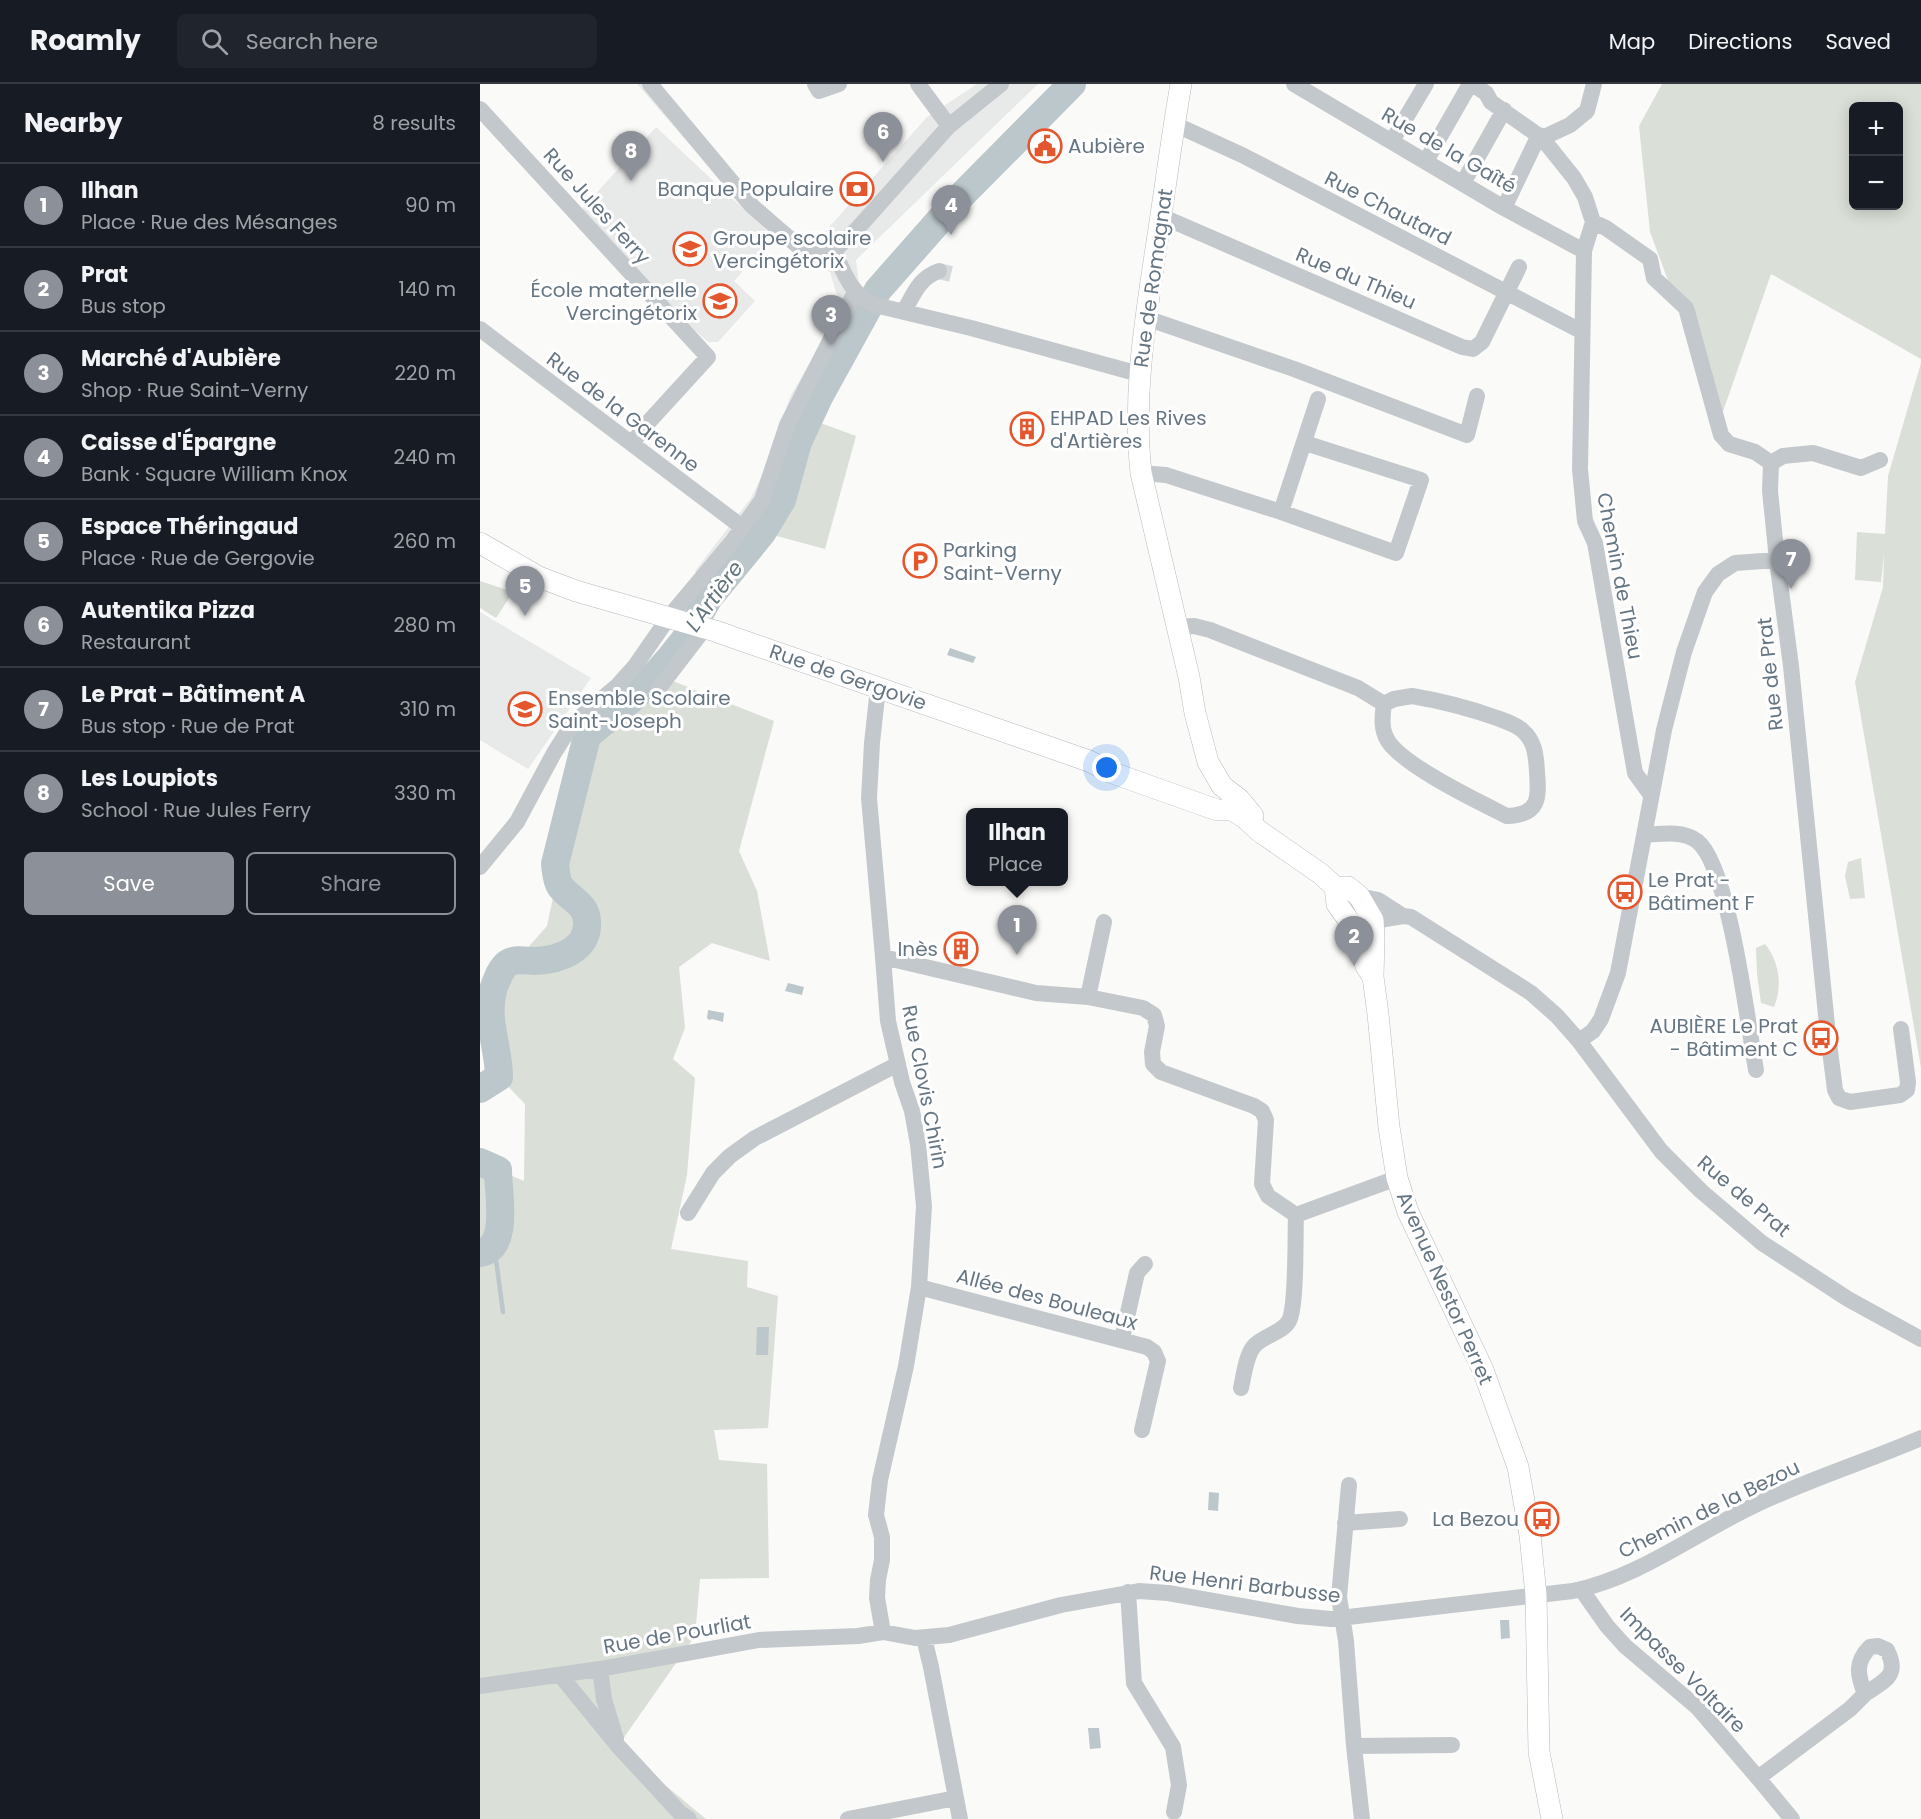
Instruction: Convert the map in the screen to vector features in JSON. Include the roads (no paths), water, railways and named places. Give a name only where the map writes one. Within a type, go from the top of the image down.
[{"type":"main road","name":"Rue de Romagnat","points":[[1181,84],[1146,318],[1139,374],[1137,425],[1141,473],[1208,762],[1208,807]]},
{"type":"main road","name":"Rue de Gergovie","points":[[480,543],[539,577],[606,600],[688,623],[1089,760],[1110,772],[1208,807]]},
{"type":"main road","name":"Rue de Romagnat","points":[[1208,762],[1222,786],[1251,812],[1259,831]]},
{"type":"main road","points":[[1222,786],[1208,807],[1222,820],[1236,829],[1259,831],[1328,881],[1348,887],[1359,896],[1373,920]]},
{"type":"main road","name":"Avenue Nestor Perret","points":[[1328,881],[1337,904],[1352,925],[1366,966],[1373,977]]},
{"type":"main road","name":"Avenue Nestor Perret","points":[[1373,920],[1373,977],[1389,1127],[1397,1178],[1408,1212],[1483,1370],[1518,1467],[1530,1535],[1536,1594],[1539,1752],[1552,1819]]},
{"type":"street","points":[[650,84],[752,206],[798,246],[834,251],[857,229],[949,126],[1001,84]]},
{"type":"street","points":[[815,84],[819,91],[839,84]]},
{"type":"street","points":[[918,84],[949,126]]},
{"type":"street","name":"Rue de la Gaîté","points":[[1294,84],[1504,208],[1584,251]]},
{"type":"street","points":[[1392,141],[1426,84]]},
{"type":"street","points":[[1426,161],[1471,84],[1486,93],[1491,102],[1541,137],[1574,178],[1585,197],[1593,222],[1606,228],[1650,259],[1654,278],[1686,308],[1721,435],[1729,444],[1755,452],[1771,463]]},
{"type":"street","points":[[1504,208],[1541,137],[1570,125],[1587,111],[1594,84]]},
{"type":"street","name":"Rue Jules Ferry","points":[[480,109],[708,357],[632,444]]},
{"type":"street","points":[[1463,183],[1504,110]]},
{"type":"street","name":"Rue Chautard","points":[[1174,124],[1242,155],[1581,331]]},
{"type":"street","name":"Rue du Thieu","points":[[1161,216],[1462,347],[1473,349],[1482,342],[1518,267]]},
{"type":"street","name":"Chemin de Thieu","points":[[1593,222],[1584,251],[1581,331],[1580,469],[1585,521],[1594,543],[1635,773],[1651,795]]},
{"type":"street","points":[[834,251],[859,296],[875,305],[1139,374]]},
{"type":"street","points":[[904,311],[920,282],[928,275],[939,272]]},
{"type":"street","points":[[659,688],[688,623],[742,527],[762,500],[787,425],[859,296]]},
{"type":"street","points":[[1146,318],[1294,369],[1467,435],[1477,396]]},
{"type":"street","name":"Rue de la Garenne","points":[[480,329],[742,527]]},
{"type":"street","points":[[1281,512],[1318,399]]},
{"type":"street","points":[[1141,473],[1166,475],[1281,512],[1396,553],[1420,480],[1305,443]]},
{"type":"street","points":[[1771,463],[1783,456],[1813,453],[1861,468],[1880,460]]},
{"type":"street","points":[[1579,1041],[1593,1031],[1601,1019],[1618,974],[1664,730],[1684,651],[1705,592],[1718,573],[1735,563],[1777,560],[1770,491],[1771,463]]},
{"type":"street","name":"Rue de Prat","points":[[1777,560],[1791,666],[1827,1027],[1835,1089],[1839,1098],[1850,1102],[1860,1101],[1900,1095],[1907,1090],[1902,1029]]},
{"type":"street","points":[[480,867],[517,822],[573,723],[617,686],[635,666],[688,623]]},
{"type":"street","points":[[1176,627],[1194,626],[1210,630],[1358,688],[1384,704]]},
{"type":"street","name":"Rue Clovis Chirin","points":[[878,688],[869,798],[888,1020],[912,1111],[923,1201],[919,1287],[906,1366],[880,1480],[876,1515],[882,1537],[882,1560],[877,1598],[883,1632]]},
{"type":"street","points":[[1412,696],[1430,699],[1470,708],[1521,728],[1533,742],[1535,752],[1539,796],[1534,805],[1519,816],[1507,816],[1426,771],[1396,750],[1387,740],[1383,728],[1384,704],[1394,699],[1412,696]]},
{"type":"street","points":[[1644,835],[1678,834],[1696,840],[1708,852],[1720,881],[1737,956],[1756,1070]]},
{"type":"street","name":"Rue de Prat","points":[[1359,896],[1378,900],[1403,916],[1411,918],[1531,993],[1557,1016],[1579,1041],[1661,1151],[1701,1191],[1762,1243],[1848,1299],[1921,1339]]},
{"type":"street","points":[[1352,925],[1403,916]]},
{"type":"street","points":[[1088,997],[1104,922]]},
{"type":"street","points":[[883,957],[1035,993],[1088,997],[1143,1008],[1154,1015],[1157,1026],[1152,1052],[1153,1064],[1161,1072],[1262,1111],[1266,1120],[1262,1184],[1268,1196],[1296,1215]]},
{"type":"street","points":[[688,1213],[713,1173],[730,1156],[755,1138],[898,1064]]},
{"type":"street","points":[[1296,1215],[1397,1178]]},
{"type":"street","points":[[1241,1388],[1250,1351],[1261,1340],[1281,1330],[1291,1314],[1296,1215]]},
{"type":"street","points":[[1122,1339],[1137,1273],[1145,1264]]},
{"type":"street","name":"Allée des Bouleaux","points":[[919,1287],[1147,1347],[1154,1352],[1158,1361],[1142,1430]]},
{"type":"street","name":"Chemin de la Bezou","points":[[1536,1594],[1581,1589],[1628,1573],[1652,1563],[1780,1493],[1921,1438]]},
{"type":"street","points":[[1349,1485],[1339,1597],[1346,1641],[1362,1819]]},
{"type":"street","points":[[1345,1523],[1400,1519]]},
{"type":"street","name":"Impasse Voltaire","points":[[1581,1589],[1607,1626],[1625,1646],[1698,1708],[1792,1819]]},
{"type":"street","name":"Rue Henri Barbusse","points":[[883,1632],[909,1638],[949,1635],[1061,1605],[1128,1592],[1158,1592],[1298,1616],[1341,1619],[1536,1594]]},
{"type":"street","name":"Rue Henri Barbusse","points":[[1128,1592],[1134,1683],[1173,1747],[1179,1785],[1174,1812]]},
{"type":"street","name":"Rue de Pourliat","points":[[480,1686],[600,1669],[759,1640],[858,1636],[883,1632]]},
{"type":"street","points":[[924,1638],[960,1819]]},
{"type":"street","points":[[1758,1778],[1890,1676],[1893,1663],[1887,1650],[1878,1646],[1870,1647],[1859,1661],[1858,1671],[1865,1694]]},
{"type":"street","points":[[600,1669],[604,1699],[618,1746]]},
{"type":"street","points":[[560,1675],[618,1746],[689,1819]]},
{"type":"street","points":[[1354,1746],[1452,1745]]},
{"type":"street","points":[[848,1819],[956,1798]]},
{"type":"waterway","name":"L'Artière","points":[[480,1089],[499,1077],[491,1021],[491,998],[501,971],[508,963],[514,961],[535,961],[563,956],[578,946],[586,931],[587,921],[584,910],[560,886],[555,864],[587,736],[640,692],[670,658],[686,638],[708,599],[762,533],[782,500],[798,442],[819,397],[878,290],[960,197],[1072,84]]},
{"type":"waterway","name":"L'Artière","points":[[480,1162],[498,1170],[500,1205],[499,1230],[495,1241],[489,1249],[480,1253]]},
{"type":"waterway","points":[[494,1245],[503,1312]]},
{"type":"tunnel","points":[[939,271],[951,274]]},
{"type":"place","name":"Aubière","points":[[1045,146]]},
{"type":"place","name":"Autentika Pizza","points":[[883,162]]},
{"type":"place","name":"Les Loupiots","points":[[631,181]]},
{"type":"place","name":"Banque Populaire","points":[[857,189]]},
{"type":"place","name":"Caisse d'Épargne","points":[[951,235]]},
{"type":"place","name":"Groupe scolaire Vercingétorix","points":[[690,249]]},
{"type":"place","name":"École maternelle Vercingétorix","points":[[720,301]]},
{"type":"place","name":"Marché d'Aubière","points":[[831,345]]},
{"type":"place","name":"EHPAD Les Rives d'Artières","points":[[1027,429]]},
{"type":"place","name":"Parking Saint-Verny","points":[[920,561]]},
{"type":"place","name":"Le Prat - Bâtiment A","points":[[1791,589]]},
{"type":"place","name":"Espace Théringaud","points":[[525,616]]},
{"type":"place","name":"Ensemble Scolaire Saint-Joseph","points":[[525,709]]},
{"type":"place","name":"Le Prat - Bâtiment F","points":[[1625,892]]},
{"type":"place","name":"Inès","points":[[961,949]]},
{"type":"place","name":"Ilhan","points":[[1017,955]]},
{"type":"place","name":"Prat","points":[[1354,966]]},
{"type":"place","name":"AUBIÈRE Le Prat - Bâtiment C","points":[[1821,1038]]},
{"type":"place","name":"La Bezou","points":[[1542,1519]]}]
